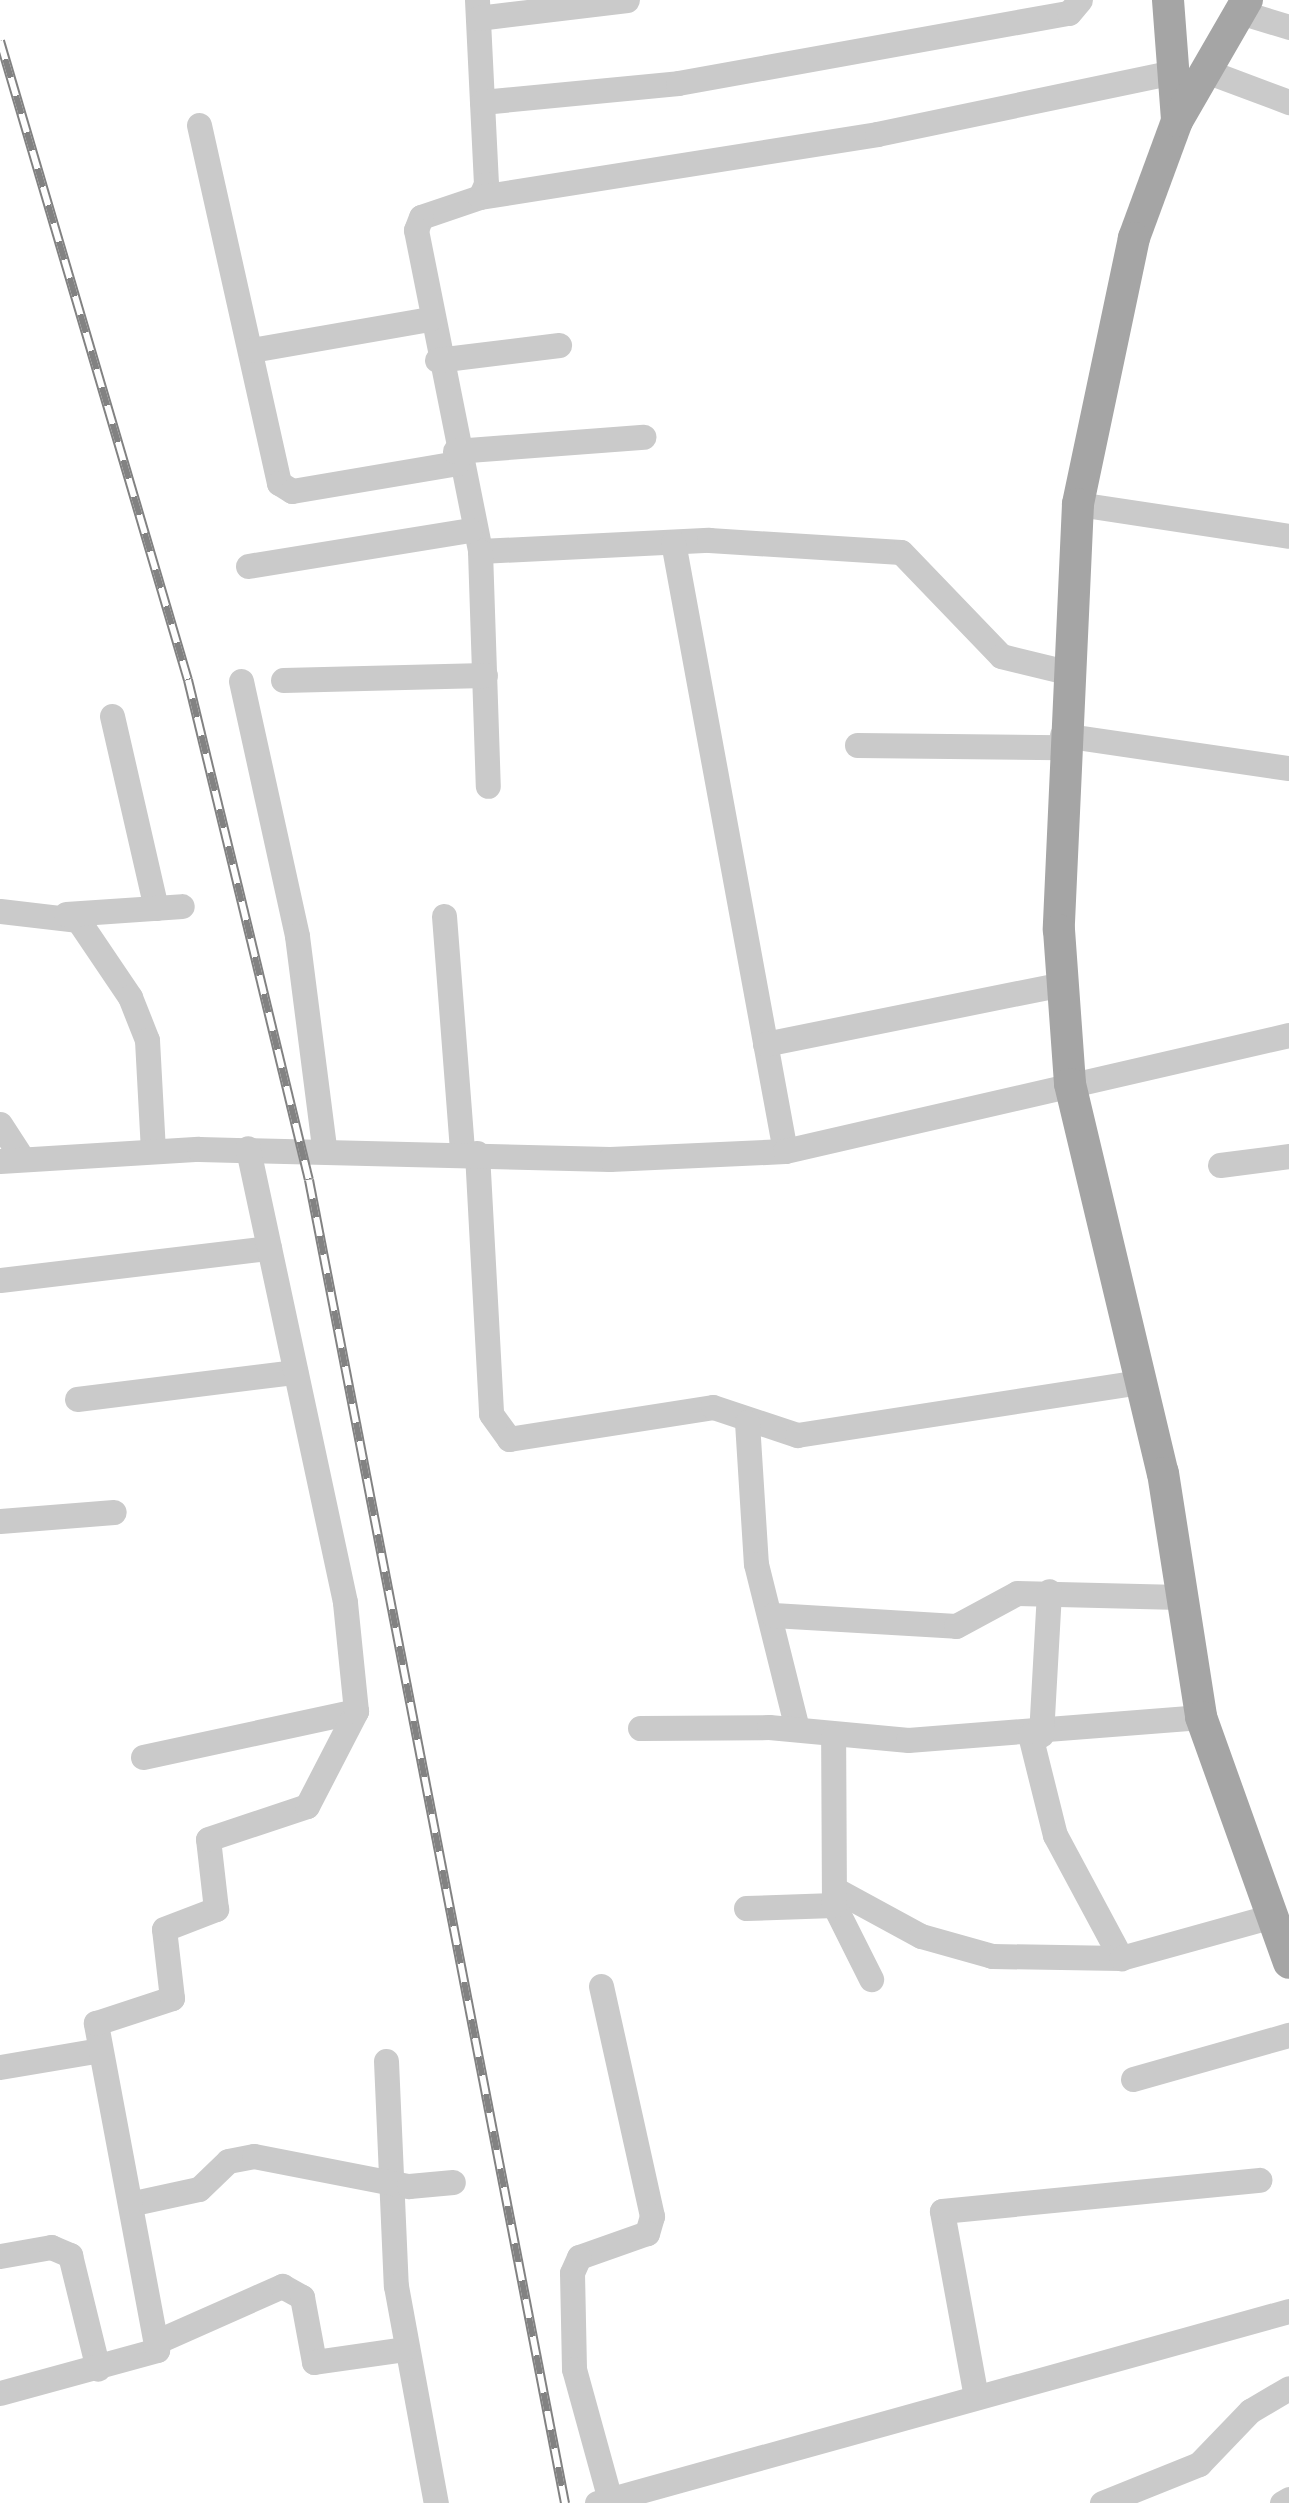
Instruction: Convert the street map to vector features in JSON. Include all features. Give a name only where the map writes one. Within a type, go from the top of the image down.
[{"type":"main road","points":[[1168,0],[1190,71]]},
{"type":"main road","points":[[1243,6],[1190,71],[1126,272],[1078,504],[1062,741],[1063,984],[1070,1084],[1139,1382],[1200,1716],[1269,1918],[1289,1963]]},
{"type":"street","points":[[480,197],[482,102],[477,9],[627,0]]},
{"type":"street","points":[[482,102],[678,83],[1069,13],[1080,0]]},
{"type":"street","points":[[1243,6],[1289,27]]},
{"type":"street","points":[[488,786],[475,541],[429,319],[421,217],[480,197],[877,134],[1190,71],[1289,102]]},
{"type":"street","points":[[198,125],[252,350],[272,469],[292,491],[456,457],[643,437]]},
{"type":"street","points":[[252,350],[429,319]]},
{"type":"street","points":[[438,360],[559,345]]},
{"type":"street","points":[[1078,504],[1289,536]]},
{"type":"street","points":[[248,566],[475,541],[673,542],[901,552],[1001,656],[1066,672]]},
{"type":"street","points":[[673,542],[785,1151]]},
{"type":"street","points":[[282,680],[485,675]]},
{"type":"street","points":[[242,682],[297,936],[324,1148]]},
{"type":"street","points":[[112,716],[156,908]]},
{"type":"street","points":[[857,745],[1062,741],[1289,768]]},
{"type":"street","points":[[0,911],[66,914],[182,906]]},
{"type":"street","points":[[66,914],[84,926],[142,1014],[153,1150]]},
{"type":"street","points":[[444,916],[499,1430],[527,1438],[713,1407],[747,1422],[797,1435],[1139,1382]]},
{"type":"street","points":[[765,1044],[1063,984]]},
{"type":"street","points":[[0,1124],[11,1159],[248,1148],[610,1159],[785,1151],[1289,1035]]},
{"type":"street","points":[[0,2393],[152,2356],[158,2341],[134,2203],[100,2050],[102,2017],[172,1998],[164,1928],[216,1910],[208,1840],[308,1806],[356,1711],[344,1602],[248,1148]]},
{"type":"street","points":[[1220,1165],[1289,1156]]},
{"type":"street","points":[[0,1280],[269,1248]]},
{"type":"street","points":[[76,1399],[295,1372]]},
{"type":"street","points":[[747,1422],[754,1550],[774,1616],[797,1729]]},
{"type":"street","points":[[0,1521],[114,1512]]},
{"type":"street","points":[[1050,1591],[1035,1735],[1055,1834],[1121,1958]]},
{"type":"street","points":[[774,1616],[956,1626],[1018,1593],[1180,1597]]},
{"type":"street","points":[[143,1757],[356,1711]]},
{"type":"street","points":[[640,1728],[797,1729],[833,1736],[1035,1735],[1200,1716]]},
{"type":"street","points":[[833,1736],[837,1898],[870,1979]]},
{"type":"street","points":[[746,1908],[837,1898],[947,1946],[1121,1958],[1269,1918]]},
{"type":"street","points":[[601,1986],[652,2216],[647,2233],[580,2256],[572,2273],[574,2368],[604,2502],[668,2495],[976,2397],[1289,2311]]},
{"type":"street","points":[[1133,2079],[1289,2035]]},
{"type":"street","points":[[0,2068],[100,2050]]},
{"type":"street","points":[[386,2061],[404,2348],[436,2503]]},
{"type":"street","points":[[134,2203],[200,2190],[239,2157],[393,2184],[452,2182]]},
{"type":"street","points":[[976,2397],[942,2211],[1259,2180]]},
{"type":"street","points":[[0,2256],[51,2247],[70,2255],[98,2370]]},
{"type":"street","points":[[158,2341],[282,2286],[302,2297],[314,2362],[404,2348]]},
{"type":"street","points":[[1102,2503],[1199,2464],[1250,2411],[1289,2388]]},
{"type":"street","points":[[1282,2503],[1289,2500]]},
{"type":"railway","points":[[0,41],[188,680],[309,1180],[565,2503]]}]
